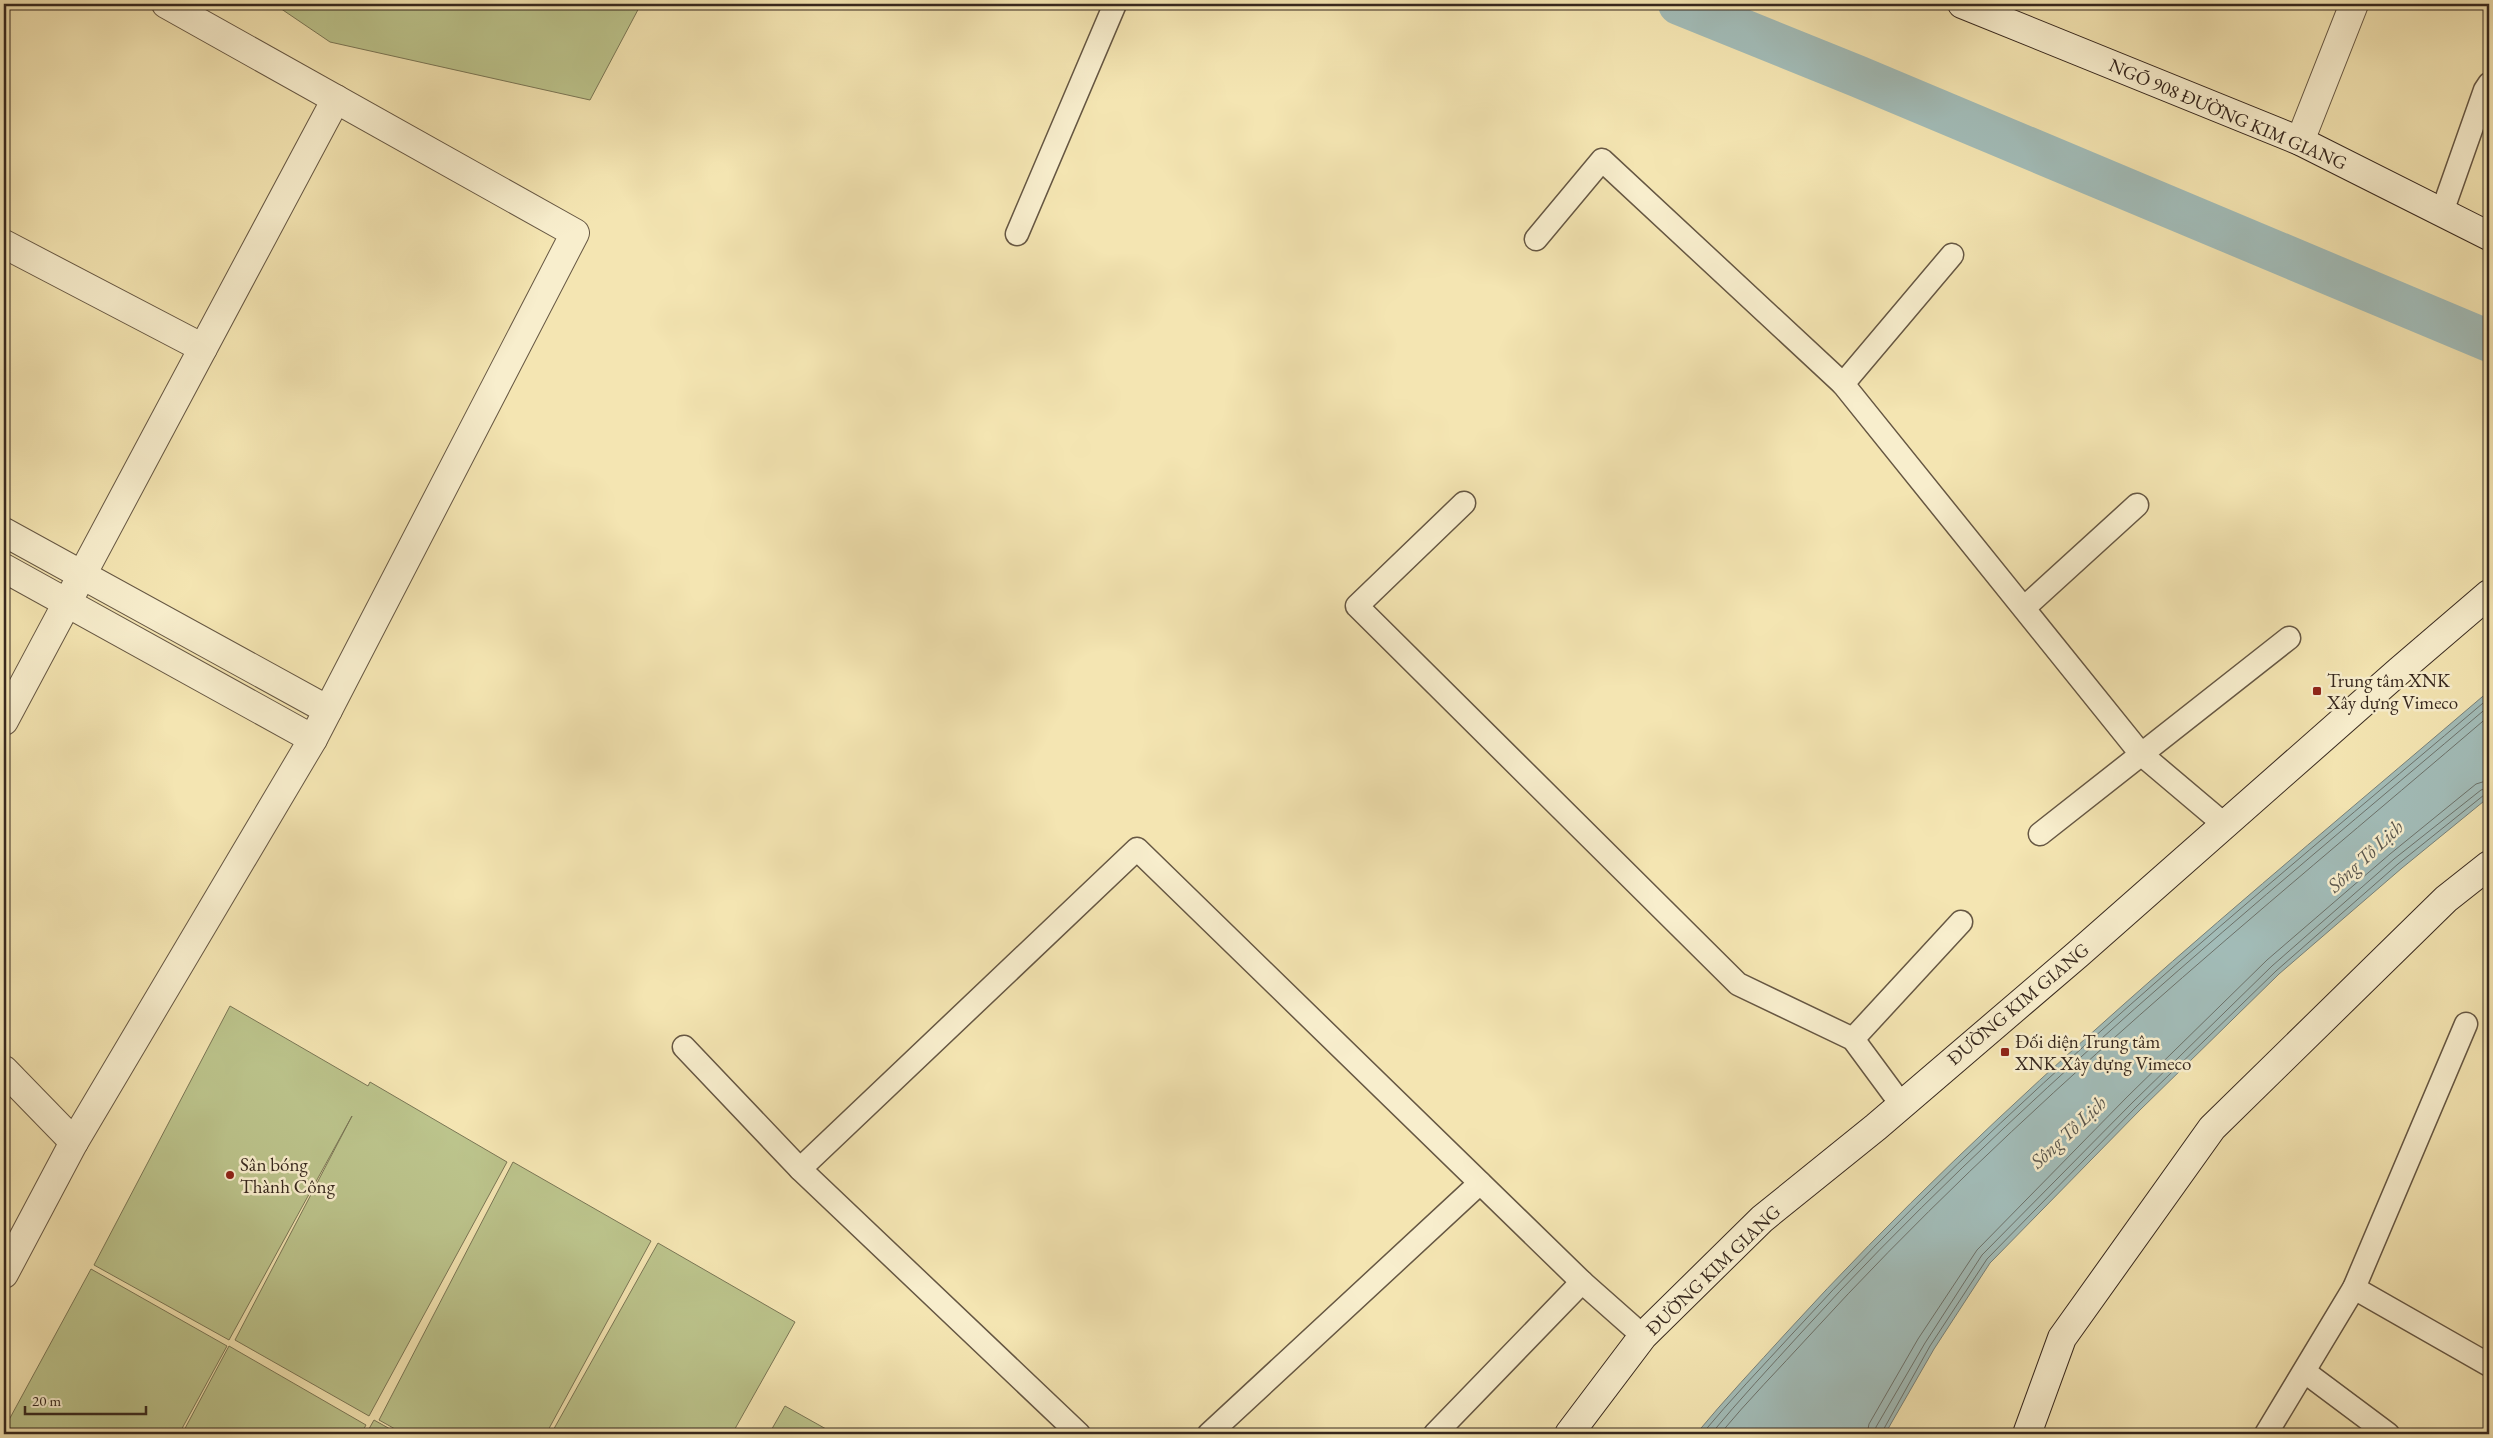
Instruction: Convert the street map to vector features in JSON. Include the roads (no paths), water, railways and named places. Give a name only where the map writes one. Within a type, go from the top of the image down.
[{"type":"street","points":[[4,1274],[74,1142],[313,739],[575,233],[166,4]]},
{"type":"street","name":"NGÕ 908 ĐƯỜNG KIM GIANG","points":[[1962,4],[2300,141],[2489,236]]},
{"type":"street","points":[[2300,141],[2354,4]]},
{"type":"street","points":[[4,721],[336,99]]},
{"type":"street","points":[[4,244],[203,348]]},
{"type":"street","points":[[4,532],[328,710]]},
{"type":"street","points":[[4,568],[313,739]]},
{"type":"street","name":"ĐƯỜNG KIM GIANG","points":[[1569,1434],[1643,1336],[1762,1219],[1901,1104],[2225,825],[2398,671],[2489,594]]},
{"type":"street","points":[[2027,1434],[2062,1338],[2212,1128],[2446,899],[2489,865]]},
{"type":"street","points":[[4,1070],[74,1142]]},
{"type":"lane","points":[[1017,234],[1115,4]]},
{"type":"lane","points":[[2442,212],[2485,90],[2489,84]]},
{"type":"lane","points":[[1536,239],[1602,160],[1843,384],[2141,754],[2225,825]]},
{"type":"lane","points":[[1843,384],[1952,255]]},
{"type":"lane","points":[[1464,503],[1358,606],[1738,984],[1853,1039],[1901,1104]]},
{"type":"lane","points":[[2024,607],[2138,505]]},
{"type":"lane","points":[[2040,834],[2289,638]]},
{"type":"lane","points":[[800,1169],[1137,849],[1582,1282],[1643,1336]]},
{"type":"lane","points":[[1853,1039],[1960,922]]},
{"type":"lane","points":[[2266,1434],[2354,1288],[2466,1024]]},
{"type":"lane","points":[[684,1047],[800,1169],[1079,1434]]},
{"type":"lane","points":[[1209,1434],[1480,1183]]},
{"type":"lane","points":[[1435,1434],[1582,1282]]},
{"type":"lane","points":[[2354,1288],[2489,1365]]},
{"type":"lane","points":[[2305,1372],[2388,1434]]},
{"type":"water","name":"Sông Tô Lịch","points":[[2489,691],[2489,797],[2402,868],[2279,974],[2140,1110],[1990,1263],[1934,1349],[1885,1434],[1696,1434],[1729,1395],[1869,1245],[2040,1080],[2217,922]]},
{"type":"waterway","points":[[1679,4],[1857,76],[2489,341]]},
{"type":"place","name":"Trung tâm XNK Xây dựng Vimeco","points":[[2317,691]]},
{"type":"place","name":"Đối diện Trung tâm XNK Xây dựng Vimeco","points":[[2005,1052]]},
{"type":"place","name":"Sân bóng Thành Công","points":[[230,1175]]}]
